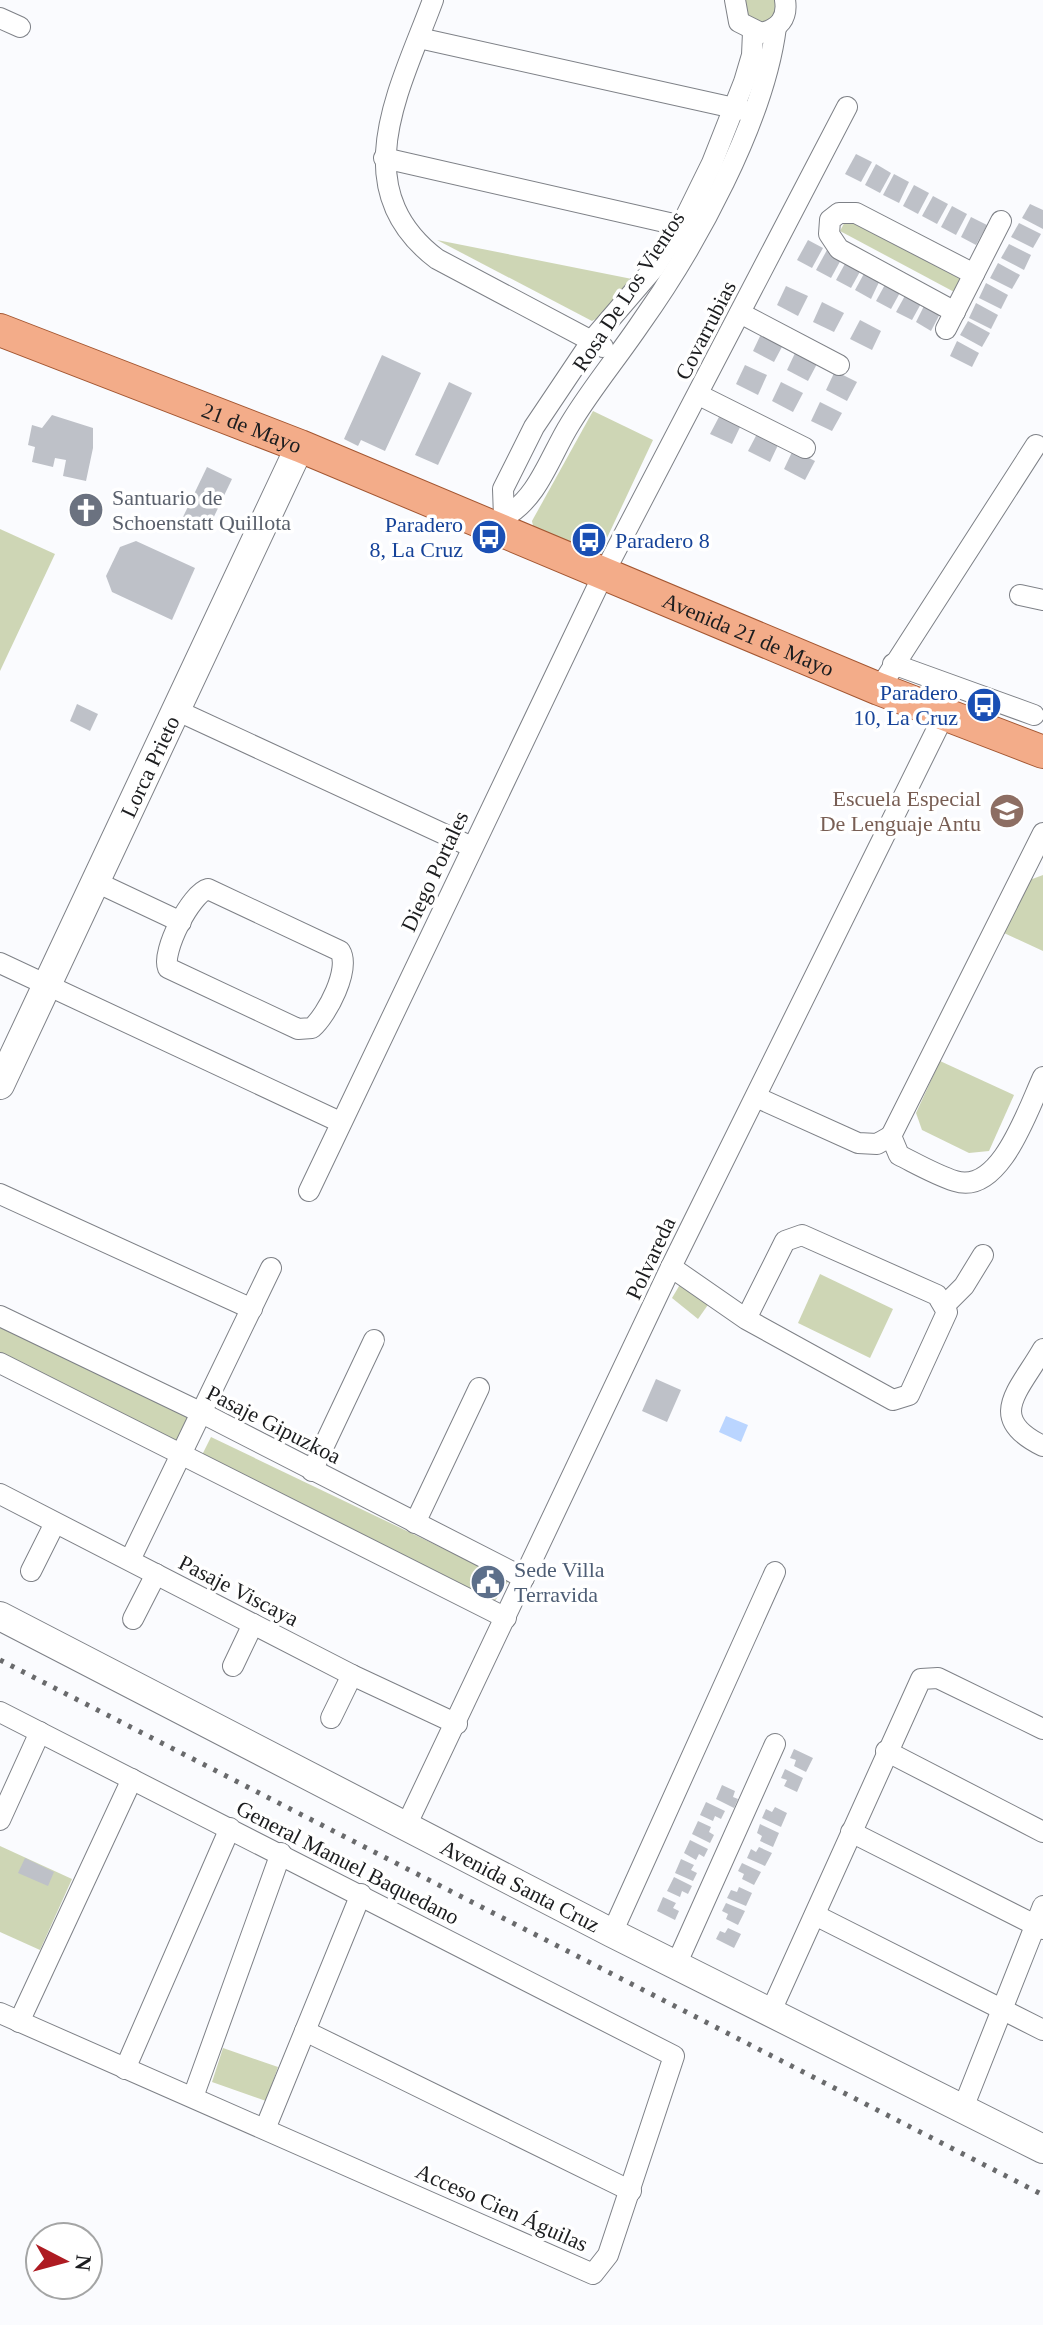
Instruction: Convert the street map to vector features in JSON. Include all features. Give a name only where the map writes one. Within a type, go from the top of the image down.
[{"type":"main road","name":"21 de Mayo","points":[[0,330],[502,523]]},
{"type":"main road","name":"Lorca Prieto","points":[[0,1085],[300,446]]},
{"type":"main road","name":"Avenida 21 de Mayo","points":[[502,523],[604,573],[886,676],[945,713],[1043,752]]},
{"type":"main road","name":"Avenida Santa Cruz","points":[[0,1616],[612,1933],[1043,2149]]},
{"type":"street","points":[[433,0],[390,118],[384,158],[396,210],[423,248],[462,274],[593,339],[615,357]]},
{"type":"street","points":[[735,0],[739,22],[753,32],[776,27]]},
{"type":"street","name":"Rosa De Los Vientos","points":[[502,523],[528,499],[570,424],[641,324],[773,52],[776,27],[786,12],[785,0]]},
{"type":"street","points":[[0,18],[20,27]]},
{"type":"street","name":"Rosa De Los Vientos","points":[[743,110],[753,32]]},
{"type":"street","points":[[419,38],[743,110]]},
{"type":"street","name":"Covarrubias","points":[[604,573],[847,107]]},
{"type":"street","points":[[384,158],[690,228]]},
{"type":"street","points":[[798,205],[830,220]]},
{"type":"street","points":[[974,274],[856,213],[839,213],[830,220],[829,234],[839,249],[950,320],[974,274],[1001,221]]},
{"type":"street","name":"Rosa De Los Vientos","points":[[502,523],[503,489],[534,427],[593,339],[690,228]]},
{"type":"street","points":[[740,313],[839,365]]},
{"type":"street","points":[[699,395],[805,448]]},
{"type":"street","points":[[1034,715],[886,676],[1036,445]]},
{"type":"street","name":"Diego Portales","points":[[309,1191],[604,573]]},
{"type":"street","points":[[1020,595],[1043,600]]},
{"type":"street","points":[[178,711],[472,847]]},
{"type":"street","name":"Polvareda","points":[[406,1826],[671,1267],[945,713]]},
{"type":"street","points":[[756,1097],[858,1143],[877,1144],[891,1136],[1038,856],[1043,833]]},
{"type":"street","points":[[96,882],[181,922]]},
{"type":"street","points":[[208,889],[340,951],[344,969],[323,1015],[318,1035],[298,1029],[168,968],[166,955],[181,922],[194,896],[208,889]]},
{"type":"street","points":[[0,963],[340,1122]]},
{"type":"street","points":[[891,1136],[899,1155],[956,1182],[981,1179],[1002,1161],[1043,1077]]},
{"type":"street","points":[[0,1194],[252,1309]]},
{"type":"street","points":[[671,1267],[746,1319],[889,1398],[899,1400],[909,1395],[945,1319],[945,1305],[937,1295],[802,1235],[785,1241],[746,1319]]},
{"type":"street","points":[[945,1305],[964,1286],[983,1255]]},
{"type":"street","points":[[130,1560],[271,1268]]},
{"type":"street","name":"Pasaje Gipuzkoa","points":[[0,1316],[202,1413],[524,1578]]},
{"type":"street","points":[[312,1471],[374,1340]]},
{"type":"street","points":[[1043,1349],[1010,1407],[1011,1423],[1021,1435],[1043,1446]]},
{"type":"street","points":[[0,1363],[506,1618]]},
{"type":"street","points":[[415,1523],[479,1388]]},
{"type":"street","name":"Pasaje Viscaya","points":[[0,1494],[352,1675],[457,1724]]},
{"type":"street","points":[[31,1571],[55,1523]]},
{"type":"street","points":[[612,1933],[775,1572]]},
{"type":"street","points":[[133,1619],[156,1574]]},
{"type":"street","points":[[233,1666],[253,1624]]},
{"type":"street","points":[[331,1718],[352,1675]]},
{"type":"street","points":[[771,2011],[917,1683],[926,1677],[938,1678],[1043,1729]]},
{"type":"street","name":"General Manuel Baquedano","points":[[0,1712],[674,2056]]},
{"type":"street","points":[[0,1820],[40,1732]]},
{"type":"street","points":[[676,1965],[775,1744]]},
{"type":"street","points":[[886,1751],[1043,1832]]},
{"type":"street","points":[[132,1779],[10,2018],[265,2129],[361,1894]]},
{"type":"street","points":[[125,2069],[230,1828]]},
{"type":"street","points":[[851,1832],[1040,1920],[963,2108]]},
{"type":"street","points":[[193,2097],[281,1853]]},
{"type":"street","points":[[815,1915],[1043,2030]]},
{"type":"street","points":[[305,2031],[631,2191]]},
{"type":"street","name":"Acceso Cien Águilas","points":[[265,2129],[593,2274],[608,2255],[674,2056]]},
{"type":"green space","points":[[741,0],[779,0],[773,22],[748,23]]},
{"type":"green space","points":[[851,210],[969,273],[958,294],[840,231]]},
{"type":"green space","points":[[437,240],[632,279],[609,312],[592,321]]},
{"type":"green space","points":[[593,411],[653,440],[599,555],[534,531],[532,521]]},
{"type":"green space","points":[[0,529],[55,554],[0,671]]},
{"type":"green space","points":[[1043,875],[1043,951],[1004,933],[1027,881]]},
{"type":"green space","points":[[940,1061],[1014,1095],[989,1151],[969,1153],[922,1130],[916,1113]]},
{"type":"green space","points":[[688,1271],[717,1292],[698,1319],[672,1298]]},
{"type":"green space","points":[[820,1274],[893,1309],[870,1358],[798,1323]]},
{"type":"green space","points":[[0,1316],[202,1413],[180,1456],[0,1363]]},
{"type":"green space","points":[[211,1437],[509,1580],[493,1604],[200,1459]]},
{"type":"green space","points":[[0,1846],[72,1879],[40,1950],[0,1932]]},
{"type":"green space","points":[[223,2048],[278,2067],[266,2101],[212,2082]]},
{"type":"water","points":[[726,1416],[748,1425],[741,1442],[719,1432]]},
{"type":"building","points":[[856,154],[872,162],[861,182],[845,174]]},
{"type":"building","points":[[876,164],[891,173],[880,193],[865,185]]},
{"type":"building","points":[[894,174],[909,182],[899,203],[883,195]]},
{"type":"building","points":[[914,185],[929,193],[918,214],[903,206]]},
{"type":"building","points":[[933,196],[948,204],[937,224],[922,216]]},
{"type":"building","points":[[1030,204],[1043,210],[1043,229],[1022,218]]},
{"type":"building","points":[[952,206],[967,214],[956,235],[941,227]]},
{"type":"building","points":[[971,217],[987,225],[976,245],[961,237]]},
{"type":"building","points":[[1019,223],[1041,234],[1033,248],[1011,237]]},
{"type":"building","points":[[808,240],[823,248],[812,268],[797,260]]},
{"type":"building","points":[[1009,244],[1031,255],[1024,270],[1001,258]]},
{"type":"building","points":[[827,250],[842,258],[831,278],[816,270]]},
{"type":"building","points":[[847,260],[862,268],[851,288],[836,280]]},
{"type":"building","points":[[998,263],[1020,275],[1012,289],[990,278]]},
{"type":"building","points":[[866,270],[881,278],[871,299],[855,290]]},
{"type":"building","points":[[887,281],[902,289],[891,309],[876,301]]},
{"type":"building","points":[[986,283],[1008,295],[1001,309],[979,298]]},
{"type":"building","points":[[786,286],[808,296],[798,316],[777,305]]},
{"type":"building","points":[[907,292],[923,300],[912,320],[896,312]]},
{"type":"building","points":[[822,302],[844,313],[834,332],[813,322]]},
{"type":"building","points":[[926,302],[942,310],[931,331],[916,322]]},
{"type":"building","points":[[976,303],[998,315],[991,329],[969,318]]},
{"type":"building","points":[[860,320],[881,331],[872,350],[850,339]]},
{"type":"building","points":[[968,321],[990,333],[982,347],[960,335]]},
{"type":"building","points":[[762,332],[784,343],[774,362],[753,351]]},
{"type":"building","points":[[957,341],[979,353],[972,367],[950,356]]},
{"type":"building","points":[[796,351],[818,362],[808,381],[787,370]]},
{"type":"building","points":[[382,355],[421,373],[385,451],[361,440],[358,446],[344,439]]},
{"type":"building","points":[[745,365],[767,375],[758,395],[736,384]]},
{"type":"building","points":[[835,371],[857,382],[847,401],[826,390]]},
{"type":"building","points":[[449,382],[472,393],[438,465],[415,455]]},
{"type":"building","points":[[781,382],[803,393],[793,412],[772,401]]},
{"type":"building","points":[[820,402],[842,413],[832,431],[811,421]]},
{"type":"building","points":[[52,415],[93,428],[93,448],[86,481],[63,476],[66,460],[55,458],[53,467],[32,462],[35,447],[28,445],[32,425],[42,428]]},
{"type":"building","points":[[720,415],[741,425],[732,444],[710,434]]},
{"type":"building","points":[[758,432],[779,443],[770,462],[748,451]]},
{"type":"building","points":[[793,450],[815,461],[805,480],[784,469]]},
{"type":"building","points":[[207,467],[232,479],[208,529],[183,517]]},
{"type":"building","points":[[136,541],[195,568],[172,620],[112,592],[106,576],[120,547]]},
{"type":"building","points":[[77,704],[98,714],[90,731],[70,721]]},
{"type":"building","points":[[656,1379],[681,1390],[667,1422],[642,1411]]},
{"type":"building","name":"Sede Villa Terravida","points":[[479,1570],[502,1581],[496,1593],[473,1582]]},
{"type":"building","points":[[794,1749],[813,1758],[806,1772],[794,1766],[796,1760],[790,1758]]},
{"type":"building","points":[[785,1769],[803,1778],[797,1792],[784,1786],[787,1780],[781,1778]]},
{"type":"building","points":[[722,1785],[735,1791],[733,1797],[738,1799],[734,1808],[716,1799]]},
{"type":"building","points":[[706,1802],[725,1811],[721,1819],[715,1816],[713,1821],[700,1815]]},
{"type":"building","points":[[775,1807],[787,1813],[781,1827],[762,1818],[766,1809],[772,1812]]},
{"type":"building","points":[[698,1821],[711,1827],[709,1832],[714,1835],[710,1843],[692,1834]]},
{"type":"building","points":[[760,1824],[779,1833],[773,1847],[760,1841],[762,1836],[757,1833]]},
{"type":"building","points":[[690,1840],[708,1849],[704,1857],[699,1854],[696,1860],[684,1853]]},
{"type":"building","points":[[759,1847],[772,1853],[765,1866],[747,1858],[751,1849],[756,1852]]},
{"type":"building","points":[[25,1858],[54,1872],[48,1886],[18,1873]]},
{"type":"building","points":[[681,1859],[694,1865],[691,1870],[697,1873],[693,1881],[675,1873]]},
{"type":"building","points":[[742,1863],[761,1872],[754,1885],[742,1879],[744,1874],[738,1871]]},
{"type":"building","points":[[674,1877],[692,1886],[688,1894],[682,1891],[680,1897],[667,1891]]},
{"type":"building","points":[[739,1887],[752,1893],[746,1906],[727,1898],[731,1890],[737,1892]]},
{"type":"building","points":[[663,1897],[676,1903],[673,1908],[679,1911],[675,1920],[657,1911]]},
{"type":"building","points":[[726,1903],[745,1911],[738,1925],[726,1919],[728,1914],[722,1911]]},
{"type":"building","points":[[728,1928],[741,1934],[734,1948],[716,1939],[720,1931],[725,1933]]},
{"type":"railway","points":[[0,1660],[1043,2195]]},
{"type":"place","name":"Santuario de Schoenstatt Quillota","points":[[86,510]]},
{"type":"place","name":"Paradero 8, La Cruz","points":[[489,537]]},
{"type":"place","name":"Paradero 8","points":[[589,540]]},
{"type":"place","name":"Paradero 10, La Cruz","points":[[984,705]]},
{"type":"place","name":"Escuela Especial De Lenguaje Antu","points":[[1007,811]]},
{"type":"place","name":"Sede Villa Terravida","points":[[488,1582]]}]
